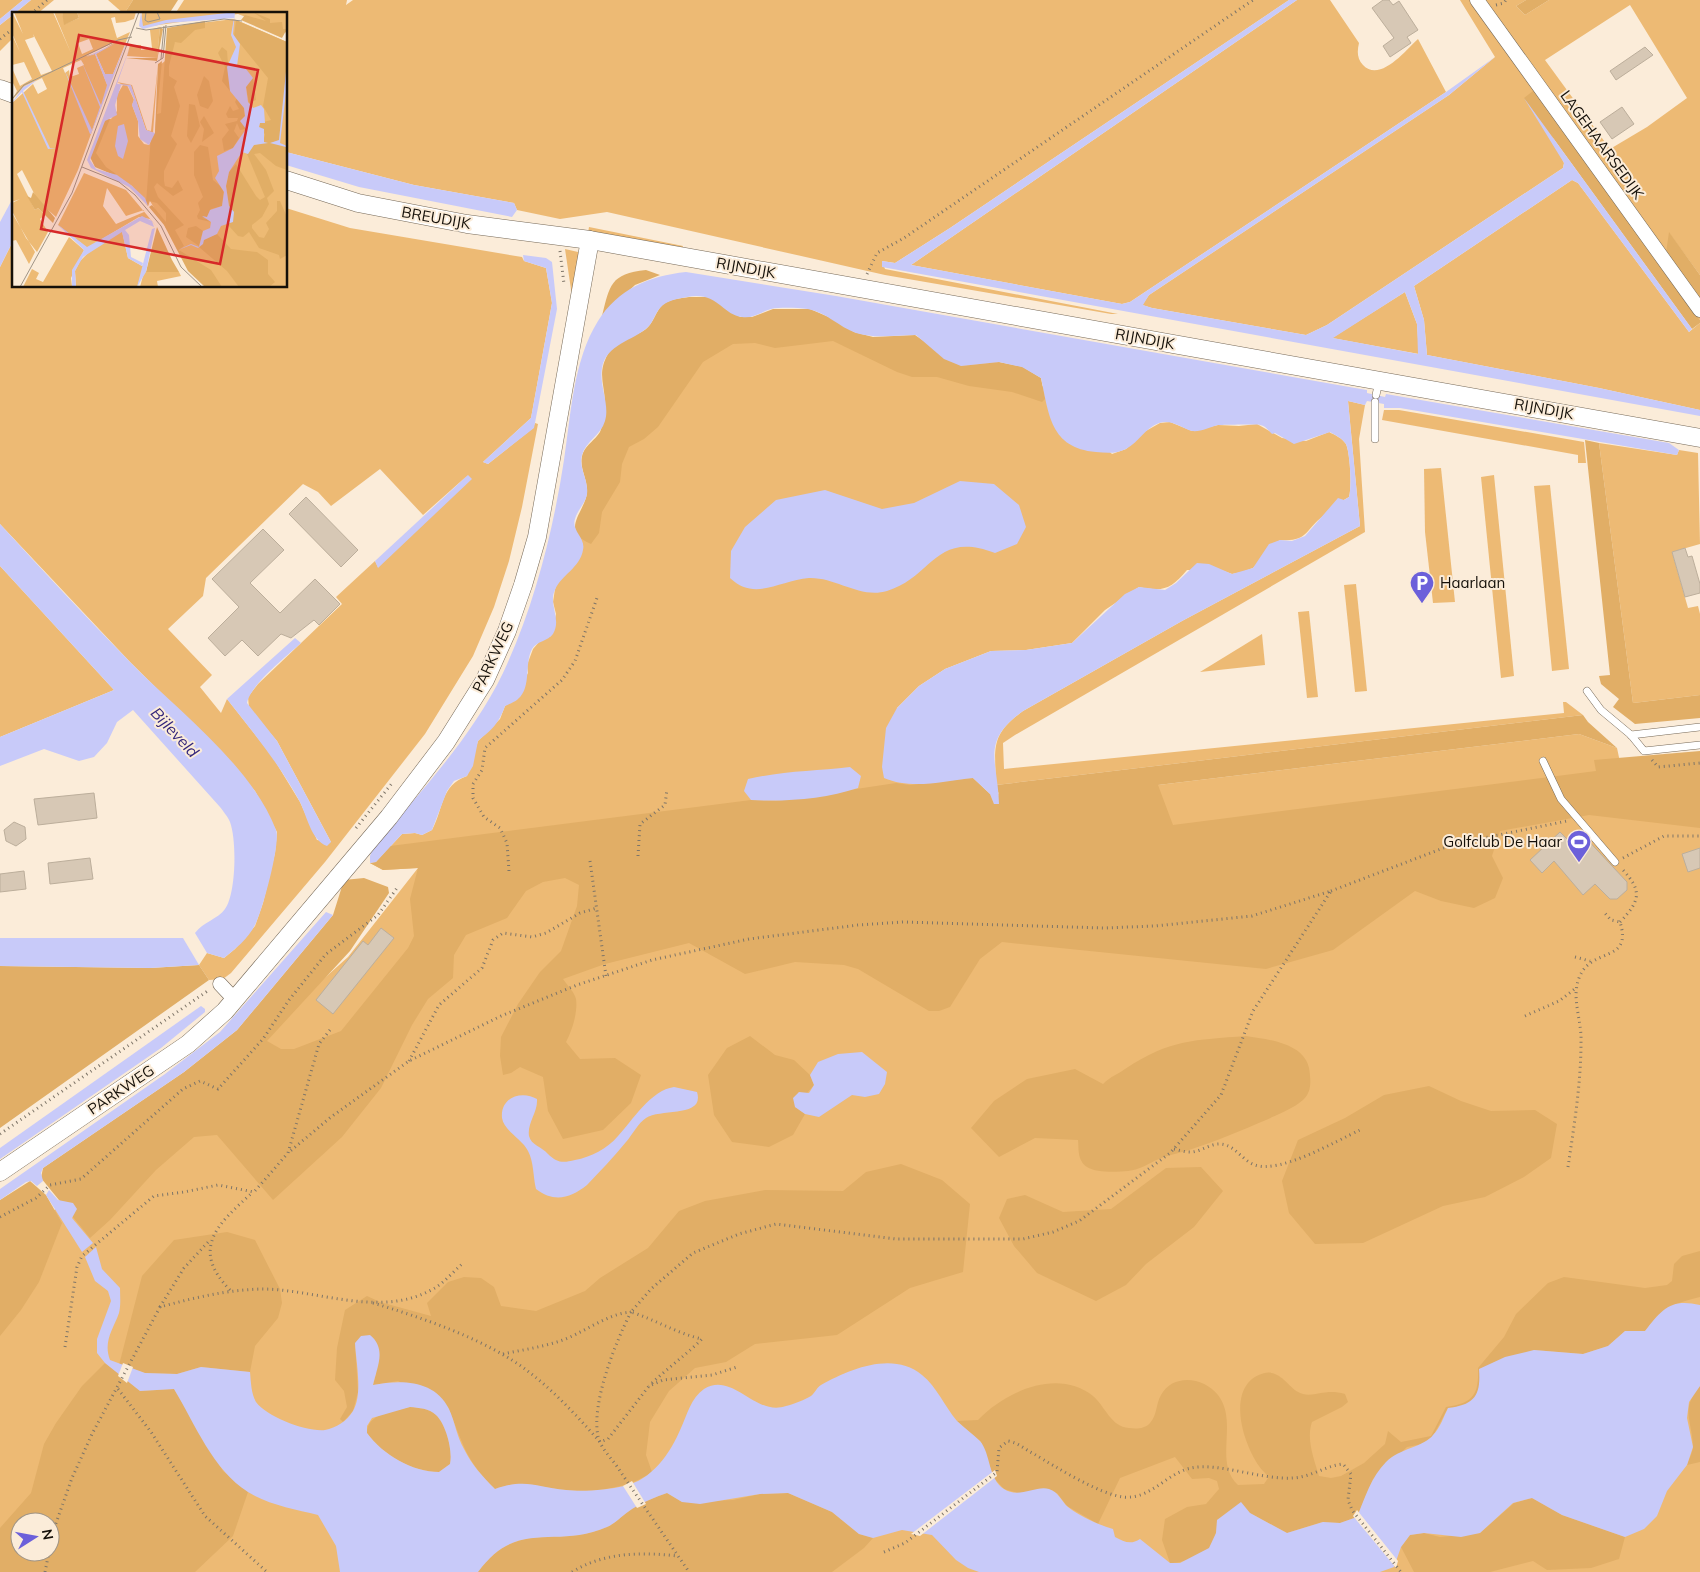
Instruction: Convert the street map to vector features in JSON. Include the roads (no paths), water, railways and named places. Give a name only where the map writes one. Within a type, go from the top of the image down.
[{"type":"street","name":"LAGEHAARSEDIJK","points":[[1477,0],[1700,310]]},
{"type":"street","points":[[0,89],[12,93]]},
{"type":"street","name":"BREUDIJK","points":[[288,181],[358,203],[467,224],[590,240]]},
{"type":"street","name":"RIJNDIJK","points":[[590,240],[1377,392],[1700,438]]},
{"type":"street","name":"PARKWEG","points":[[0,1172],[188,1044],[235,1000],[389,816],[446,742],[485,680],[507,632],[537,537],[590,240]]},
{"type":"street","points":[[220,984],[235,1000]]},
{"type":"lane","points":[[1375,439],[1377,392]]},
{"type":"lane","points":[[1587,691],[1601,710],[1631,735],[1644,750],[1700,745]]},
{"type":"lane","points":[[1631,735],[1700,727]]},
{"type":"lane","points":[[1543,761],[1561,799],[1615,862]]},
{"type":"water","points":[[23,0],[31,0],[16,12],[12,12],[12,15],[0,25],[0,19]]},
{"type":"water","points":[[1289,0],[1297,0],[911,265],[1122,304],[1130,302],[1446,92],[1495,57],[1449,95],[1149,295],[1143,305],[1306,335],[1327,325],[1563,168],[1564,163],[1524,98],[1692,329],[1689,332],[1578,183],[1572,180],[1414,286],[1424,320],[1427,355],[1599,388],[1700,410],[1700,416],[882,267],[882,261],[895,263]],"holes":[[[1405,292],[1417,324],[1418,354],[1333,338]]]},
{"type":"water","points":[[288,153],[414,185],[514,203],[517,210],[512,217],[359,187],[288,166]]},
{"type":"water","points":[[12,200],[12,243],[0,267],[0,222]]},
{"type":"water","points":[[523,255],[546,258],[552,262],[557,309],[534,428],[488,464],[483,462],[531,418],[552,303],[546,268],[524,261]]},
{"type":"water","points":[[686,272],[836,296],[1367,390],[1367,393],[1385,397],[1386,394],[1669,443],[1679,450],[1677,455],[1400,408],[1384,408],[1384,404],[1367,401],[1365,405],[1348,401],[1360,526],[1182,621],[1023,711],[1001,732],[996,742],[994,753],[999,804],[994,804],[990,794],[973,778],[917,784],[895,782],[884,778],[882,767],[886,728],[897,708],[919,686],[945,669],[991,651],[1026,650],[1072,643],[1125,594],[1139,587],[1165,590],[1176,583],[1197,563],[1209,564],[1232,574],[1253,568],[1269,544],[1280,540],[1292,541],[1305,536],[1338,498],[1344,500],[1349,497],[1350,470],[1346,444],[1330,432],[1294,444],[1275,433],[1272,434],[1260,425],[1218,425],[1192,431],[1164,422],[1154,425],[1131,446],[1122,451],[1108,453],[1081,449],[1069,444],[1060,436],[1054,427],[1046,404],[1041,378],[1022,367],[999,362],[961,366],[944,359],[916,335],[863,335],[850,330],[821,313],[808,309],[775,308],[746,317],[729,312],[706,297],[697,296],[673,300],[660,308],[648,327],[614,348],[605,360],[601,375],[606,408],[605,421],[584,450],[581,459],[587,493],[574,523],[582,542],[583,550],[578,562],[561,580],[555,590],[553,601],[556,617],[555,628],[551,636],[532,649],[528,661],[525,688],[522,694],[517,700],[505,706],[494,726],[478,741],[473,766],[467,776],[454,781],[447,791],[432,830],[422,835],[415,833],[402,834],[376,862],[370,863],[373,848],[443,765],[476,720],[503,673],[514,648],[533,596],[548,542],[564,460],[578,371],[583,353],[598,321],[615,300],[625,292],[659,277]]},
{"type":"water","points":[[468,475],[472,479],[378,568],[375,561]]},
{"type":"water","points":[[960,481],[994,484],[1019,505],[1026,527],[1017,544],[995,553],[975,547],[959,547],[947,551],[902,584],[887,591],[877,593],[809,578],[758,589],[739,585],[730,578],[731,551],[745,527],[776,500],[825,490],[882,509],[914,503]]},
{"type":"water","name":"Bijleveld","points":[[0,524],[130,662],[232,761],[265,806],[276,830],[277,837],[266,893],[258,918],[249,935],[224,958],[207,953],[195,933],[222,912],[229,902],[234,867],[234,842],[230,822],[220,807],[133,710],[117,722],[107,743],[94,757],[79,761],[44,749],[0,766],[0,737],[114,690],[0,566]]},
{"type":"water","points":[[295,638],[301,643],[262,680],[247,703],[277,741],[331,842],[327,846],[317,839],[292,788],[275,762],[227,699]]},
{"type":"water","points":[[850,767],[861,776],[858,788],[832,795],[777,801],[751,800],[744,791],[748,779],[761,776]]},
{"type":"water","points":[[326,912],[333,915],[237,1030],[184,1072],[43,1168],[41,1173],[43,1181],[37,1186],[31,1181],[26,1182],[0,1200],[0,1189],[165,1074],[220,1032]]},
{"type":"water","points":[[0,938],[183,938],[199,965],[150,968],[0,966]]},
{"type":"water","points":[[201,1006],[205,1009],[205,1012],[161,1048],[0,1159],[0,1148]]},
{"type":"water","points":[[862,1052],[887,1072],[885,1084],[879,1094],[865,1097],[852,1095],[819,1117],[805,1114],[795,1107],[793,1098],[799,1092],[809,1093],[814,1085],[810,1075],[818,1062],[838,1054]]},
{"type":"water","points":[[674,1087],[697,1092],[698,1100],[695,1106],[680,1111],[653,1115],[643,1120],[617,1153],[587,1185],[569,1196],[549,1196],[536,1189],[530,1155],[522,1143],[506,1127],[502,1118],[502,1111],[505,1105],[513,1097],[525,1095],[537,1099],[529,1131],[530,1139],[554,1159],[560,1162],[571,1161],[587,1157],[604,1149],[614,1141],[650,1100],[666,1089]]},
{"type":"water","points":[[49,1190],[58,1200],[73,1203],[77,1209],[72,1218],[93,1243],[82,1252],[46,1195]]},
{"type":"water","points":[[96,1247],[102,1269],[120,1288],[119,1313],[108,1341],[110,1360],[145,1373],[177,1374],[201,1367],[250,1372],[253,1395],[261,1408],[278,1418],[298,1426],[308,1429],[325,1430],[341,1424],[353,1411],[358,1396],[355,1343],[361,1336],[370,1335],[375,1340],[379,1352],[373,1385],[405,1382],[425,1387],[435,1392],[443,1399],[449,1409],[460,1440],[470,1460],[495,1489],[515,1484],[531,1484],[580,1491],[603,1490],[634,1483],[651,1472],[666,1456],[677,1438],[687,1412],[696,1397],[704,1389],[715,1385],[725,1386],[735,1389],[754,1401],[775,1408],[805,1399],[812,1395],[821,1385],[858,1368],[885,1363],[898,1364],[911,1368],[922,1375],[937,1391],[957,1421],[980,1441],[984,1446],[995,1479],[1004,1489],[1016,1493],[1044,1488],[1052,1490],[1073,1511],[1089,1520],[1113,1529],[1115,1537],[1128,1542],[1140,1539],[1170,1563],[1180,1563],[1209,1548],[1216,1533],[1217,1520],[1241,1502],[1250,1513],[1287,1533],[1323,1522],[1340,1523],[1357,1517],[1372,1481],[1386,1462],[1392,1457],[1429,1439],[1438,1429],[1448,1408],[1465,1404],[1474,1397],[1479,1386],[1479,1369],[1505,1357],[1534,1350],[1583,1354],[1608,1346],[1625,1331],[1645,1331],[1662,1311],[1674,1304],[1690,1303],[1700,1305],[1700,1386],[1689,1402],[1687,1418],[1693,1447],[1687,1465],[1667,1491],[1657,1516],[1644,1529],[1625,1537],[1562,1515],[1532,1498],[1513,1503],[1480,1533],[1461,1537],[1424,1533],[1410,1535],[1401,1547],[1394,1567],[1380,1572],[979,1572],[968,1568],[956,1560],[932,1535],[902,1530],[873,1538],[859,1534],[832,1512],[788,1493],[760,1494],[700,1504],[682,1502],[667,1493],[636,1506],[607,1527],[588,1533],[523,1540],[508,1545],[493,1555],[478,1572],[340,1572],[336,1546],[318,1515],[291,1509],[248,1492],[225,1472],[215,1459],[174,1389],[140,1391],[105,1363],[97,1353],[97,1339],[111,1301],[108,1291],[95,1281],[85,1257]],"holes":[[[410,1407],[430,1411],[440,1419],[446,1431],[451,1459],[450,1464],[439,1472],[419,1469],[399,1461],[381,1448],[367,1433],[367,1426],[372,1418]]]},
{"type":"place","name":"Haarlaan","points":[[1422,604]]},
{"type":"place","name":"Golfclub De Haar","points":[[1579,863]]}]
